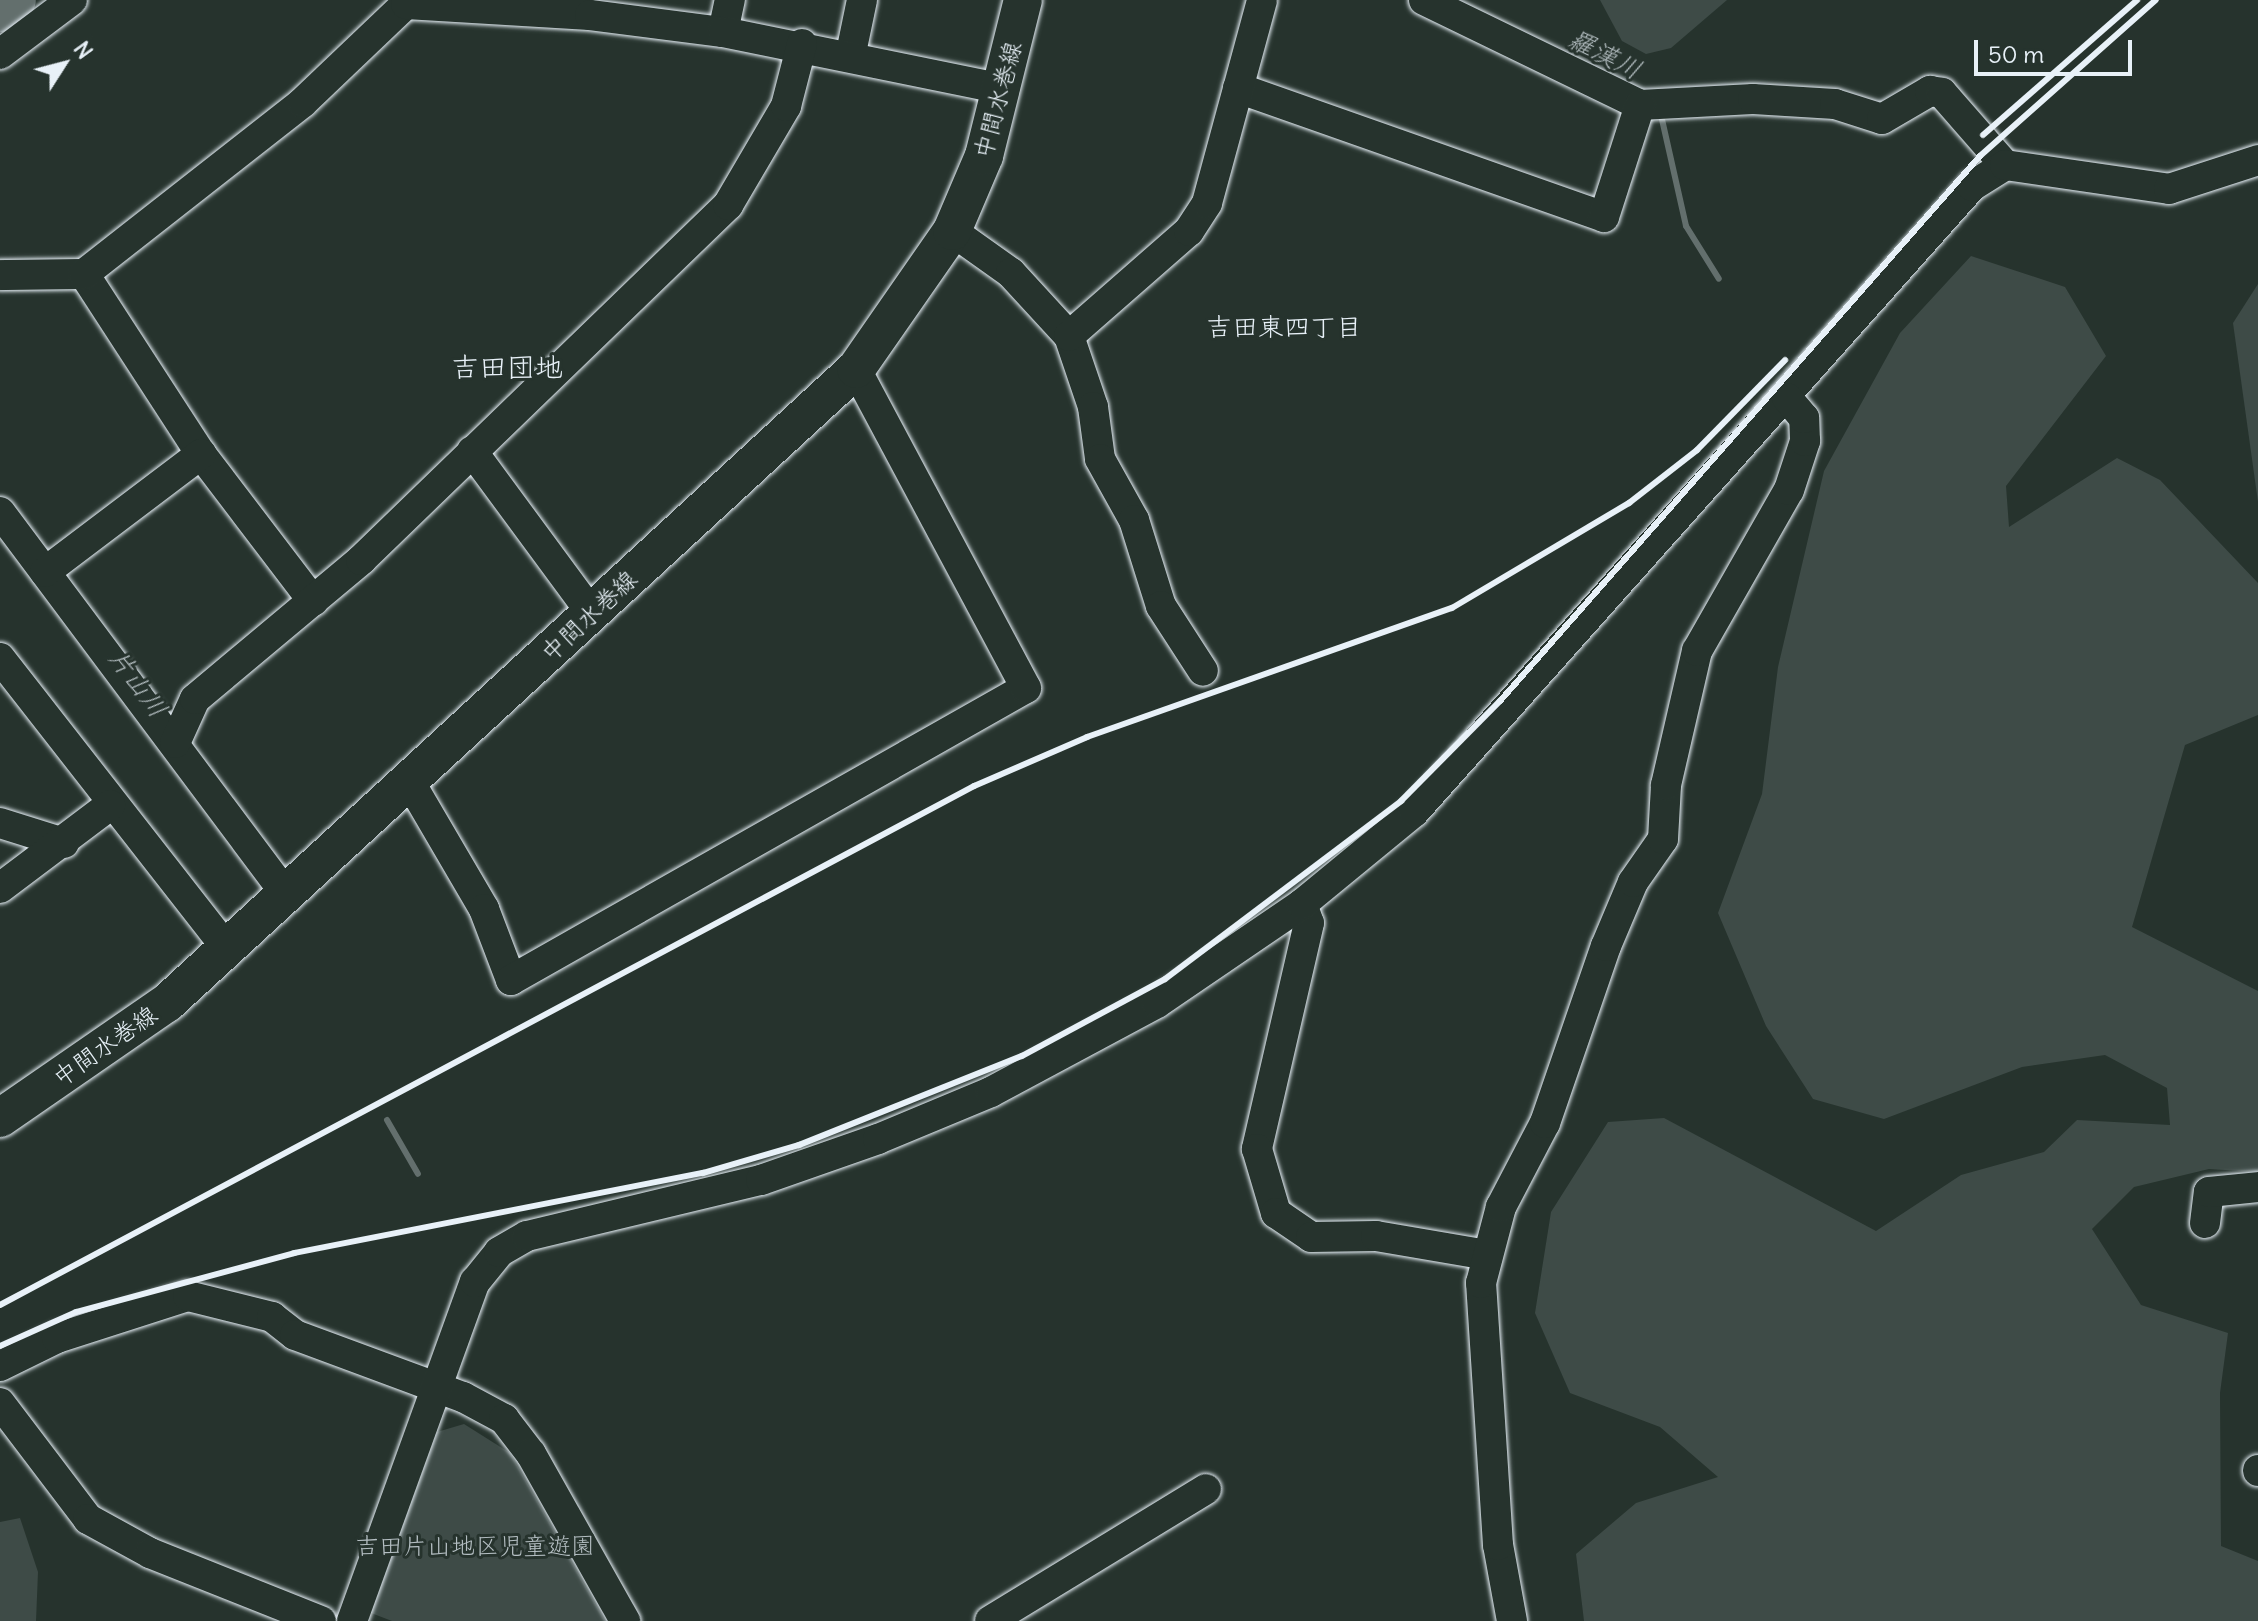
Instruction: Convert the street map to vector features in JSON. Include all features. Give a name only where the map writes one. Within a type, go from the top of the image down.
[{"type":"main road","name":"中間水巻線","points":[[0,1118],[167,1003],[411,784],[856,369],[952,231],[1004,89],[1023,0]]},
{"type":"street","points":[[0,54],[72,0]]},
{"type":"street","points":[[723,32],[730,0]]},
{"type":"street","points":[[851,53],[862,0]]},
{"type":"street","points":[[1069,336],[1189,231],[1207,203],[1262,0]]},
{"type":"street","points":[[1424,0],[1640,105],[1753,99],[1835,104],[1882,119],[1930,91],[1942,93],[2005,165],[2169,189],[2258,160]]},
{"type":"street","points":[[0,275],[84,274],[303,102],[405,2],[592,7],[851,53],[1004,89]]},
{"type":"street","points":[[175,743],[195,699],[313,601],[728,205],[776,129],[802,44]]},
{"type":"street","points":[[1238,88],[1604,217],[1640,105]]},
{"type":"street","points":[[352,1621],[475,1282],[499,1252],[564,1226],[761,1180],[991,1092],[1157,1003],[1302,904],[1414,812],[1787,398],[1972,186],[2005,165]]},
{"type":"street","points":[[952,231],[1011,273],[1069,336],[1093,407],[1100,459],[1134,520],[1161,606],[1203,671]]},
{"type":"street","points":[[84,274],[201,454],[313,601]]},
{"type":"street","points":[[411,784],[484,909],[511,980],[1026,688],[856,369]]},
{"type":"street","points":[[1512,1621],[1498,1545],[1483,1338],[1487,1255],[1633,882],[1663,839],[1666,785],[1697,651],[1789,490],[1805,441],[1804,418],[1787,398]]},
{"type":"street","points":[[472,451],[592,614]]},
{"type":"street","points":[[45,572],[201,454]]},
{"type":"street","points":[[0,512],[287,895]]},
{"type":"street","points":[[0,658],[110,805],[227,949]]},
{"type":"street","points":[[0,888],[64,843],[110,805]]},
{"type":"street","points":[[0,823],[64,843]]},
{"type":"street","points":[[1302,904],[1309,923],[1257,1149],[1276,1213],[1311,1237],[1376,1236],[1487,1255]]},
{"type":"street","points":[[2205,1223],[2209,1192],[2258,1187]]},
{"type":"street","points":[[0,1366],[134,1309],[188,1296],[272,1317],[295,1335],[436,1393],[463,1397],[520,1436],[625,1621]]},
{"type":"street","points":[[3,1407],[88,1519],[150,1553],[321,1621]]},
{"type":"street","points":[[990,1621],[1206,1489]]},
{"type":"green space","points":[[1600,0],[1727,0],[1671,48],[1646,54],[1622,41]]},
{"type":"green space","points":[[1971,256],[2065,287],[2106,356],[2006,486],[2009,527],[2117,458],[2160,480],[2258,583],[2258,715],[2185,745],[2132,927],[2258,991],[2258,1172],[2209,1169],[2134,1187],[2092,1229],[2141,1305],[2228,1333],[2220,1393],[2221,1546],[2258,1561],[2258,1621],[1584,1621],[1576,1554],[1636,1503],[1718,1477],[1660,1427],[1570,1393],[1535,1313],[1551,1212],[1608,1122],[1664,1118],[1876,1231],[1961,1175],[2044,1152],[2077,1120],[2170,1125],[2167,1088],[2105,1055],[2022,1067],[1884,1119],[1813,1099],[1766,1026],[1718,913],[1762,794],[1778,667],[1824,471],[1900,333]]},
{"type":"green space","points":[[2258,284],[2258,502],[2233,323]]},
{"type":"green space","name":"吉田片山地区児童遊園","points":[[464,1424],[510,1453],[605,1621],[392,1621],[371,1613],[437,1432]]},
{"type":"green space","points":[[20,1518],[38,1572],[36,1621],[0,1621],[0,1522]]},
{"type":"waterway","points":[[0,13],[17,0]]},
{"type":"waterway","name":"羅漢川","points":[[1661,115],[1686,226],[1719,279]]},
{"type":"waterway","name":"片山川","points":[[387,1120],[418,1174]]},
{"type":"railway","points":[[1983,135],[2137,0]]},
{"type":"railway","points":[[0,1346],[76,1312],[294,1253],[703,1173],[799,1145],[1022,1056],[1165,979],[1401,801],[1500,701],[1980,156],[2156,0]]},
{"type":"railway","points":[[0,1305],[974,786],[1087,737],[1452,608],[1629,503],[1697,450],[1785,360]]},
{"type":"district","name":"吉田東四丁目","points":[[1284,327]]},
{"type":"district","name":"吉田団地","points":[[507,367]]}]
